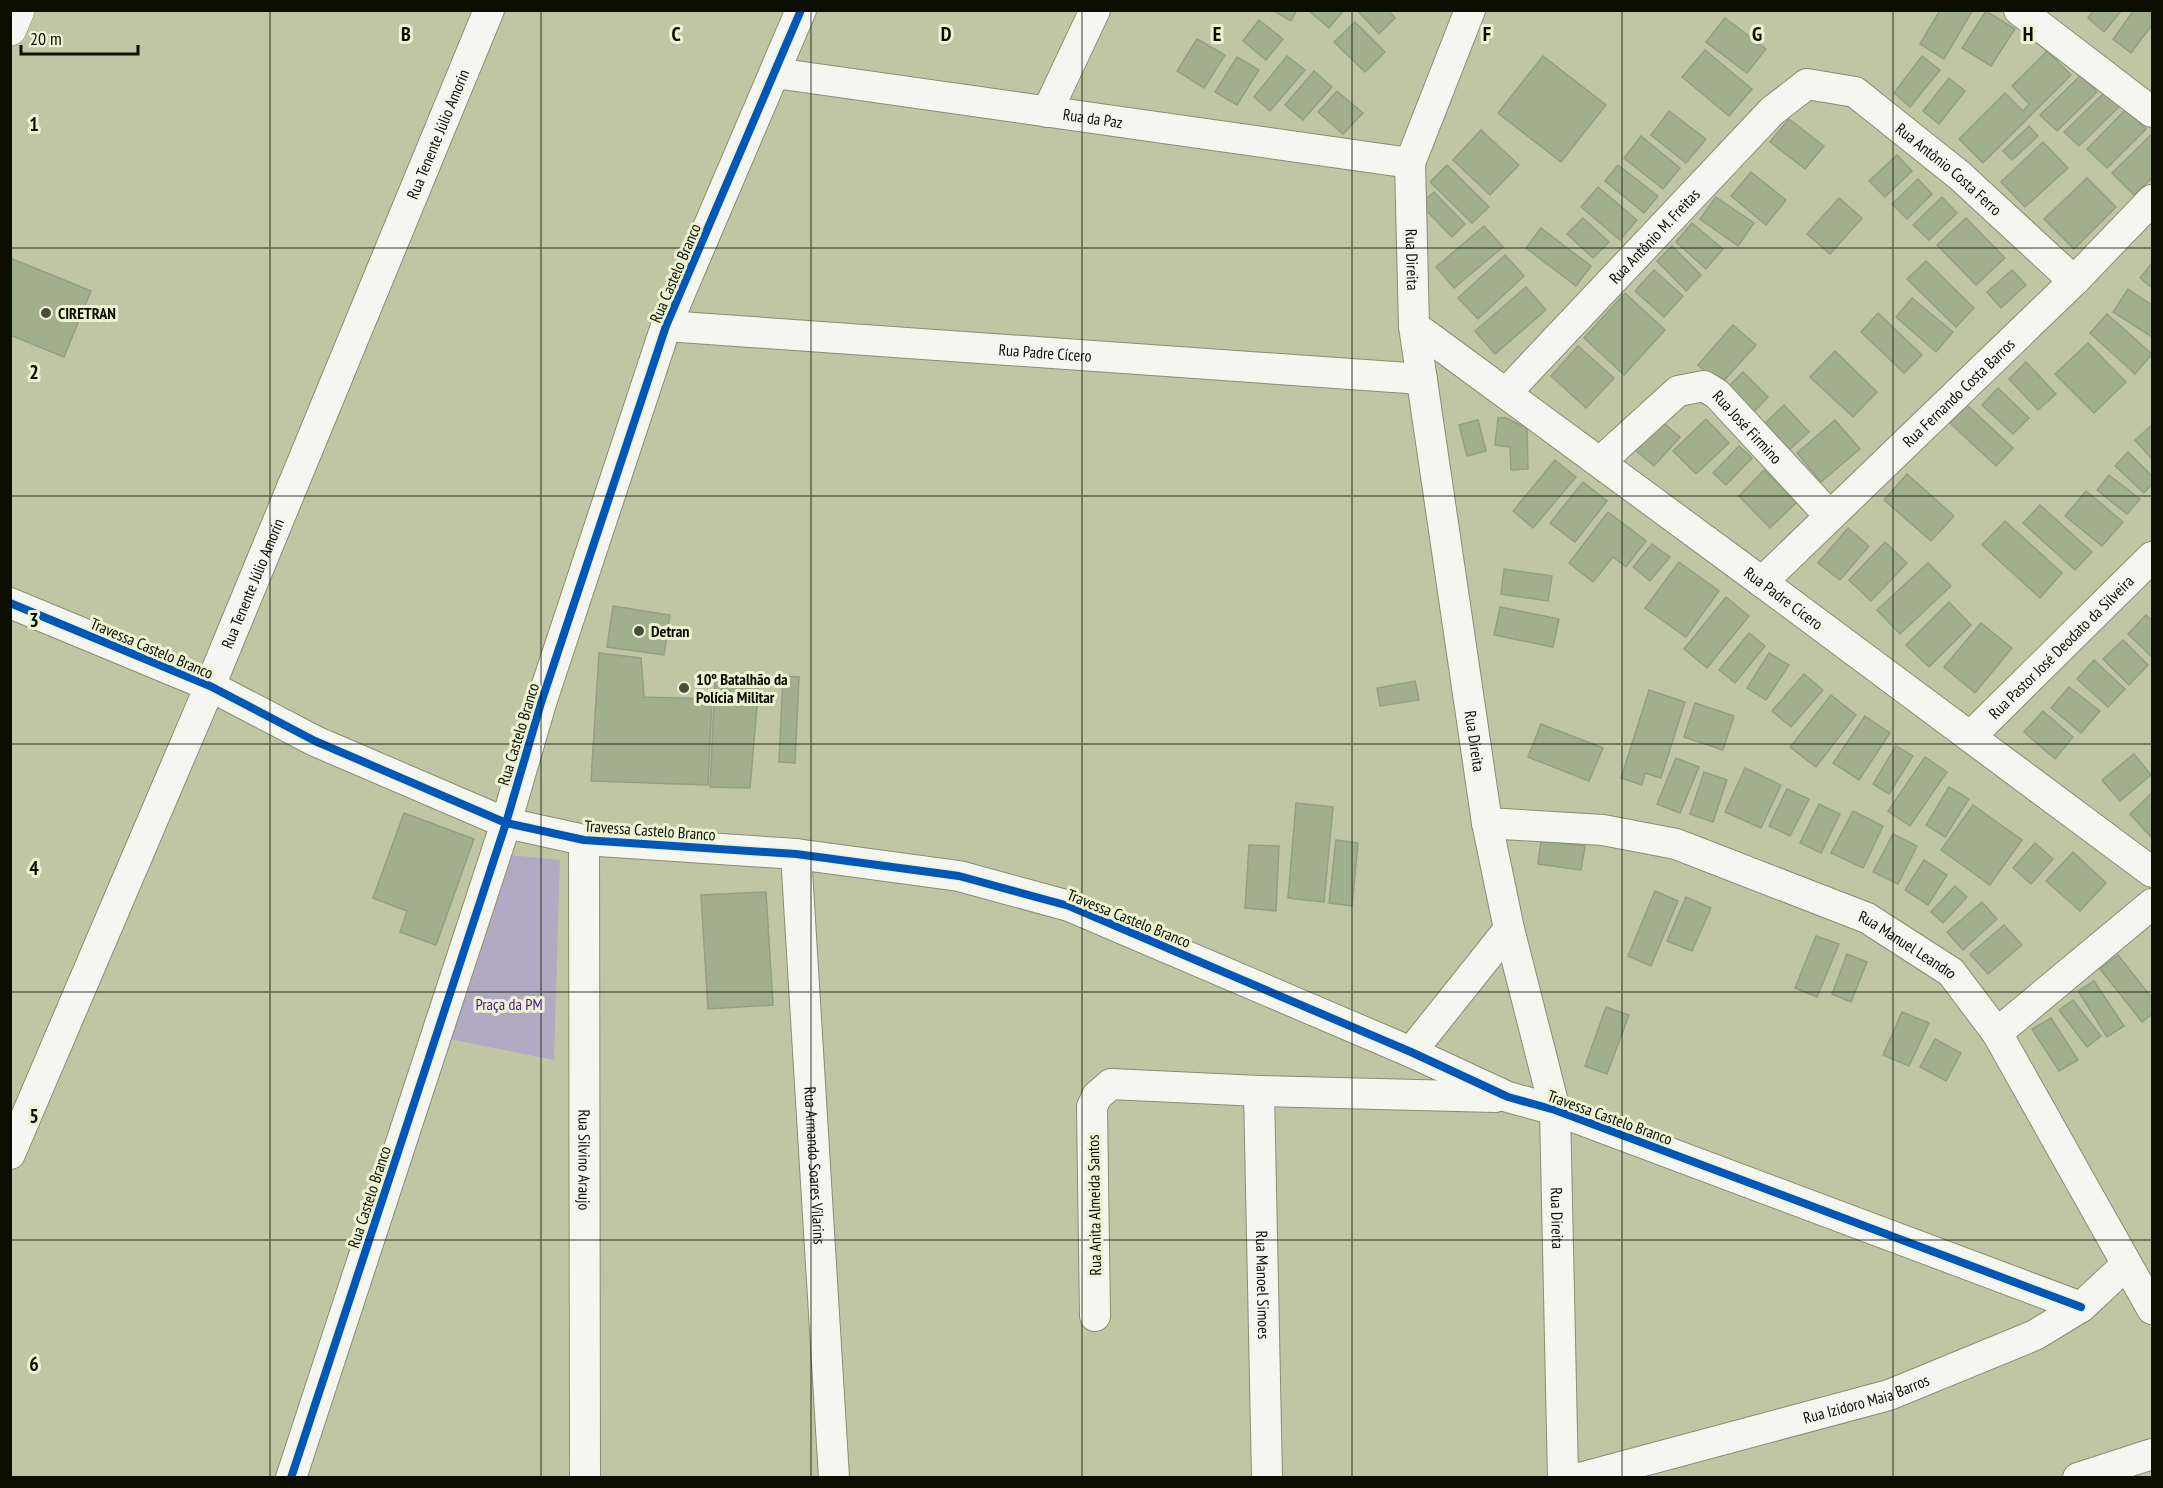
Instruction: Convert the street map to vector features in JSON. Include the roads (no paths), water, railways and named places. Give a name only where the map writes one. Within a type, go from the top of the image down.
[{"type":"main road","points":[[10,29],[18,10]]},
{"type":"street","name":"Rua Tenente Júlio Amorin","points":[[10,1154],[210,687],[489,10]]},
{"type":"street","name":"Rua Castelo Branco","points":[[291,1478],[506,823],[541,702],[666,326],[801,10]]},
{"type":"street","points":[[1047,112],[1095,10]]},
{"type":"street","name":"Rua Direita","points":[[1470,10],[1410,163],[1414,326],[1487,823],[1509,929],[1555,1110],[1563,1478]]},
{"type":"street","points":[[2019,10],[2152,112]]},
{"type":"street","name":"Rua da Paz","points":[[774,73],[1410,163]]},
{"type":"street","name":"Rua Antônio Costa Ferro","points":[[1807,84],[1855,92],[1959,175],[2074,281]]},
{"type":"street","name":"Rua Antônio M. Freitas","points":[[1506,393],[1772,111],[1807,84]]},
{"type":"street","name":"Rua Fernando Costa Barros","points":[[1762,582],[2074,281],[2152,200]]},
{"type":"street","name":"Rua Padre Cícero","points":[[666,326],[1422,379]]},
{"type":"street","name":"Rua Padre Cícero","points":[[1414,326],[2152,872]]},
{"type":"street","name":"Rua José Firmino","points":[[1600,462],[1678,391],[1704,386],[1717,394],[1830,516]]},
{"type":"street","name":"Rua Pastor José Deodato da Silveira","points":[[1970,737],[2152,557]]},
{"type":"street","name":"Travessa Castelo Branco","points":[[10,603],[210,687],[315,741],[506,823],[584,840],[796,854],[959,876],[1069,906],[1411,1052],[1508,1097],[1555,1110],[2082,1307]]},
{"type":"street","name":"Rua Manuel Leandro","points":[[1487,823],[1603,830],[1676,844],[1867,918],[1950,972],[1997,1033],[2152,1309]]},
{"type":"street","name":"Rua Silvino Araujo","points":[[584,840],[585,1478]]},
{"type":"street","name":"Rua Armando Soares Vilarins","points":[[796,854],[834,1478]]},
{"type":"street","points":[[1997,1033],[2152,904]]},
{"type":"street","points":[[1411,1052],[1509,929]]},
{"type":"street","name":"Rua Anita Almeida Santos","points":[[1095,1316],[1092,1107],[1097,1096],[1111,1084],[1259,1091]]},
{"type":"street","points":[[1259,1091],[1508,1097]]},
{"type":"street","name":"Rua Manoel Simoes","points":[[1259,1091],[1267,1478]]},
{"type":"street","name":"Rua Izidoro Maia Barros","points":[[1580,1478],[1889,1395],[2035,1335],[2082,1307],[2126,1264]]},
{"type":"street","points":[[2078,1478],[2152,1454]]},
{"type":"place","name":"CIRETRAN","points":[[46,313]]},
{"type":"place","name":"Detran","points":[[639,631]]},
{"type":"place","name":"10º Batalhão da Polícia Militar","points":[[684,688]]},
{"type":"park label","name":"Praça da PM","points":[[509,1004]]}]
